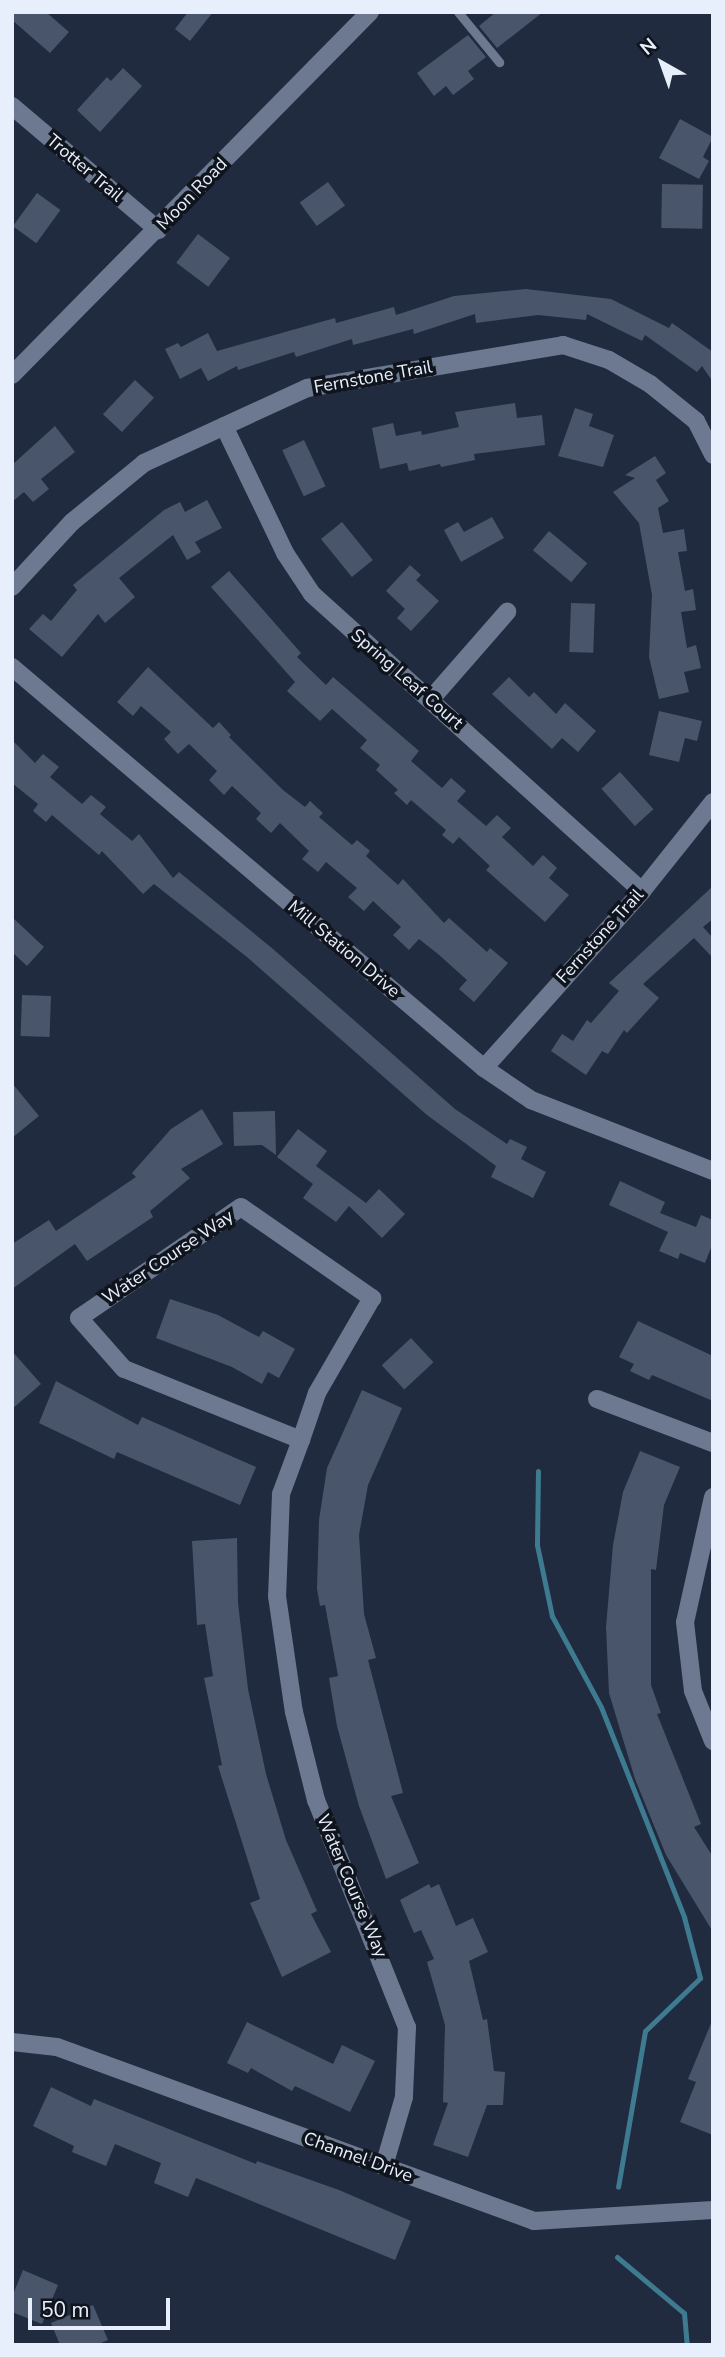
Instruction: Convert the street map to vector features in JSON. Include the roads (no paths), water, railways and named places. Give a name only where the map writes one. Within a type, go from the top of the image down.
[{"type":"street","name":"Moon Road","points":[[12,374],[158,230],[370,12]]},
{"type":"street","name":"Trotter Trail","points":[[12,106],[158,230]]},
{"type":"street","name":"Fernstone Trail","points":[[12,587],[72,522],[144,463],[307,388],[563,345],[608,360],[650,384],[696,421],[713,455]]},
{"type":"street","name":"Spring Leaf Court","points":[[224,426],[285,552],[312,594],[642,891]]},
{"type":"street","points":[[431,699],[507,612]]},
{"type":"street","name":"Mill Station Drive","points":[[12,667],[484,1068],[531,1100],[713,1171]]},
{"type":"street","name":"Fernstone Trail","points":[[484,1068],[642,891],[713,802]]},
{"type":"street","name":"Water Course Way","points":[[300,1440],[124,1369],[79,1318],[241,1207],[372,1298],[317,1393],[281,1494],[277,1596],[293,1712],[316,1800],[407,2027],[404,2097],[384,2166]]},
{"type":"street","points":[[597,1399],[713,1443]]},
{"type":"street","points":[[713,1497],[685,1622],[693,1691],[713,1741]]},
{"type":"street","name":"Channel Drive","points":[[12,2042],[57,2047],[534,2221],[713,2210]]},
{"type":"lane","points":[[458,12],[499,62]]},
{"type":"waterway","points":[[538,1471],[537,1545],[552,1616],[601,1707],[684,1917],[700,1978],[645,2031],[618,2187]]},
{"type":"waterway","points":[[617,2257],[684,2313],[687,2345]]}]
